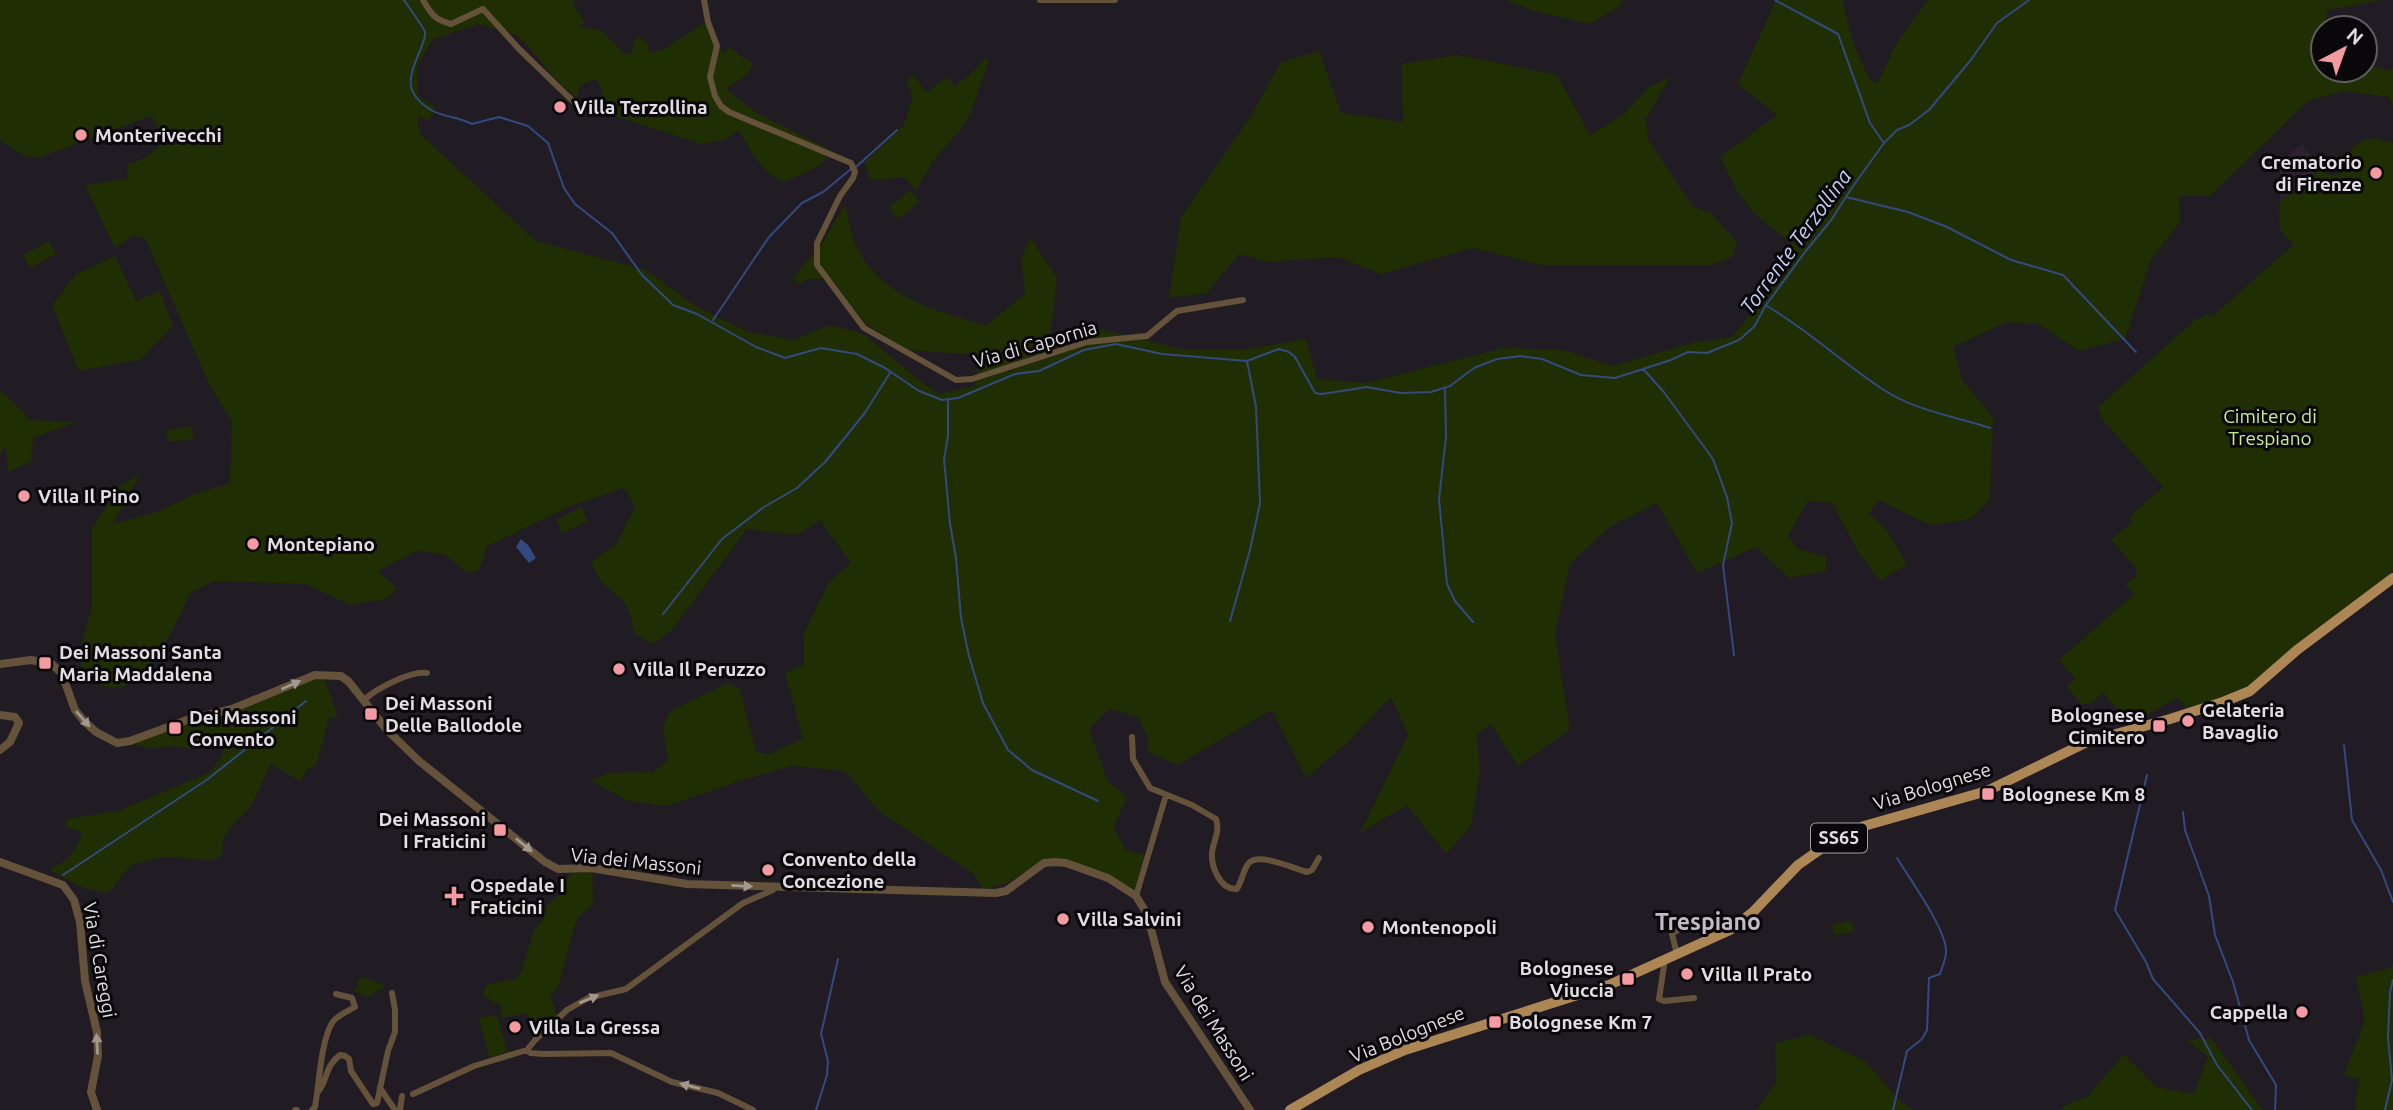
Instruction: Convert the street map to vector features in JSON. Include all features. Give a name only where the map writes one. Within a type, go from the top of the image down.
[{"type":"main road","name":"Via Bolognese","points":[[1290,1110],[1359,1070],[1405,1050],[1605,986],[1740,924],[1798,865],[1828,844],[1864,826],[1987,791],[2087,741],[2171,719],[2250,691],[2297,650],[2393,578]]},
{"type":"street","points":[[424,0],[430,14],[438,21],[451,24],[483,9],[519,49],[578,106]]},
{"type":"street","name":"Via di Capornia","points":[[704,0],[708,22],[717,46],[710,77],[721,106],[729,112],[847,160],[854,169],[853,177],[840,196],[817,243],[817,265],[864,328],[956,380],[972,379],[1087,342],[1147,335],[1177,311],[1243,300]]},
{"type":"street","points":[[1040,0],[1115,0]]},
{"type":"street","name":"Via dei Massoni","points":[[0,664],[31,660],[52,664],[62,674],[75,710],[83,722],[117,743],[130,741],[187,720],[232,709],[315,675],[341,676],[349,682],[387,730],[419,761],[545,862],[558,869],[591,868],[687,884],[996,893],[1006,891],[1044,863],[1066,863],[1108,878],[1136,896],[1147,914],[1165,982],[1250,1110]]},
{"type":"street","points":[[364,700],[386,685],[420,672],[427,673]]},
{"type":"street","points":[[0,715],[14,717],[19,723],[10,742],[0,750]]},
{"type":"street","points":[[1132,737],[1133,759],[1150,788],[1216,819],[1218,824],[1212,854],[1214,867],[1228,888],[1237,889],[1249,862],[1255,859],[1274,861],[1307,872],[1312,870],[1319,858]]},
{"type":"street","points":[[1136,896],[1166,795]]},
{"type":"street","name":"Via di Careggi","points":[[0,862],[63,885],[74,900],[79,916],[85,981],[97,1032],[98,1056],[91,1091],[97,1110]]},
{"type":"street","points":[[412,1094],[474,1066],[527,1050],[567,1010],[589,998],[626,989],[743,903],[773,891],[774,888]]},
{"type":"street","points":[[1677,954],[1672,934],[1689,922]]},
{"type":"street","points":[[1665,959],[1659,999],[1664,1001],[1694,998]]},
{"type":"street","points":[[317,1093],[324,1087],[326,1070],[340,1055],[349,1059],[351,1071],[373,1104],[377,1103],[388,1051],[395,1032],[392,993]]},
{"type":"street","points":[[312,1110],[315,1107],[317,1083],[333,1020],[355,1007],[352,998],[336,994]]},
{"type":"street","points":[[527,1050],[530,1053],[544,1054],[611,1053],[672,1082],[718,1093],[753,1110]]},
{"type":"street","points":[[380,1088],[395,1110]]},
{"type":"street","points":[[400,1110],[402,1096]]},
{"type":"shaded area","points":[[2302,144],[2321,168],[2280,202],[2280,162]]},
{"type":"green space","points":[[0,0],[573,0],[585,22],[579,27],[601,30],[625,55],[631,53],[637,36],[647,42],[650,52],[664,49],[705,23],[723,53],[729,47],[753,64],[746,76],[726,89],[758,114],[831,150],[820,165],[787,181],[779,180],[758,162],[739,130],[724,140],[702,144],[608,114],[599,107],[603,92],[596,79],[580,85],[577,98],[555,79],[516,35],[479,24],[433,39],[417,67],[418,95],[435,107],[429,120],[418,116],[419,133],[536,241],[646,270],[695,306],[748,332],[794,340],[830,325],[864,334],[939,394],[975,386],[979,355],[907,350],[866,324],[831,278],[806,279],[801,285],[792,279],[823,242],[845,204],[854,241],[864,260],[877,275],[909,298],[947,314],[986,325],[1025,294],[1021,258],[1030,237],[1057,278],[1049,348],[1067,352],[1095,328],[1186,350],[1243,350],[1306,339],[1317,379],[1366,383],[1503,348],[1564,350],[1612,366],[1692,343],[1732,337],[1791,262],[1792,244],[1755,214],[1737,191],[1720,157],[1777,115],[1738,84],[1776,0],[1842,0],[1854,44],[1869,79],[1878,83],[1896,44],[1928,0],[2383,0],[2327,10],[2327,14],[2309,14],[2309,84],[2379,84],[2379,68],[2388,71],[2393,67],[2393,106],[2389,97],[2345,91],[2308,101],[2210,196],[2179,196],[2180,222],[2151,260],[2125,339],[2079,351],[2038,324],[2006,322],[1953,347],[1962,380],[1993,417],[1990,500],[1970,519],[1930,525],[1879,500],[1869,513],[1886,529],[1907,564],[1880,581],[1859,553],[1832,503],[1808,501],[1788,536],[1798,549],[1827,557],[1826,571],[1789,578],[1756,547],[1697,573],[1657,503],[1608,528],[1570,564],[1555,633],[1570,730],[1518,766],[1491,724],[1477,734],[1480,770],[1471,826],[1446,854],[1407,805],[1360,833],[1408,735],[1391,697],[1348,742],[1306,778],[1272,710],[1177,765],[1148,752],[1147,736],[1138,717],[1109,709],[1089,729],[1108,782],[1127,796],[1114,827],[1125,850],[1145,855],[1134,892],[1104,872],[1046,858],[1009,882],[984,890],[973,873],[880,812],[845,771],[792,766],[667,806],[629,801],[591,781],[607,773],[653,772],[668,760],[663,728],[669,712],[728,683],[740,689],[756,752],[770,754],[803,738],[785,673],[804,665],[804,633],[829,582],[851,563],[820,520],[798,535],[747,529],[671,631],[652,644],[634,633],[624,601],[601,582],[591,562],[617,543],[635,506],[624,488],[571,506],[487,546],[479,570],[468,573],[444,554],[417,551],[378,571],[397,588],[386,599],[351,605],[305,584],[215,581],[191,592],[160,653],[137,679],[124,686],[99,685],[81,666],[82,643],[92,607],[92,528],[120,485],[140,474],[113,524],[160,511],[195,494],[230,483],[232,421],[210,386],[145,238],[133,236],[115,248],[85,185],[127,179],[128,164],[145,158],[166,140],[151,116],[38,158],[22,155],[0,140]]},
{"type":"green space","points":[[1506,0],[1624,0],[1620,6],[1590,24],[1534,11]]},
{"type":"green space","points":[[1319,51],[1341,113],[1403,122],[1401,64],[1458,55],[1557,75],[1590,135],[1623,115],[1649,87],[1670,77],[1645,121],[1647,138],[1693,207],[1711,213],[1737,242],[1732,257],[1711,265],[1541,265],[1473,248],[1381,274],[1338,257],[1270,262],[1239,254],[1207,293],[1169,298],[1181,217],[1251,116],[1281,62]]},
{"type":"green space","points":[[985,58],[989,60],[971,112],[962,128],[932,162],[916,191],[905,178],[869,178],[865,162],[904,125],[912,99],[907,79],[915,76],[926,93],[947,77],[955,86]]},
{"type":"green space","name":"Cimitero di Trespiano","points":[[2374,138],[2393,143],[2393,571],[2248,688],[2189,710],[2178,698],[2131,723],[2103,693],[2090,704],[2081,704],[2068,688],[2075,679],[2059,660],[2134,594],[2125,585],[2137,575],[2137,569],[2111,540],[2133,522],[2129,517],[2163,487],[2099,416],[2101,414],[2097,408],[2197,318],[2201,319],[2207,314],[2213,316],[2293,245],[2279,228],[2280,202],[2321,168],[2329,175],[2340,174],[2344,160],[2351,150],[2361,142]]},
{"type":"green space","points":[[910,190],[920,202],[898,219],[889,207]]},
{"type":"green space","points":[[49,241],[56,254],[30,268],[23,255]]},
{"type":"green space","points":[[115,256],[136,301],[160,291],[173,326],[140,360],[79,371],[52,305],[76,274]]},
{"type":"green space","points":[[0,390],[26,415],[27,420],[76,422],[33,438],[31,461],[8,472],[6,446],[0,455]]},
{"type":"green space","points":[[192,427],[194,439],[168,442],[166,430]]},
{"type":"green space","points":[[582,507],[588,521],[562,533],[556,520]]},
{"type":"green space","points":[[324,678],[337,714],[336,717],[329,718],[316,766],[309,767],[300,781],[271,764],[251,805],[225,835],[220,857],[213,860],[163,857],[131,865],[108,893],[85,888],[51,870],[68,858],[81,837],[82,831],[65,827],[67,819],[118,811],[210,772],[222,756],[226,739],[209,736],[207,745],[198,750],[174,746],[150,748],[132,744],[187,724],[241,709],[311,680]]},
{"type":"green space","points":[[592,871],[593,903],[578,918],[558,987],[550,995],[557,1016],[535,1034],[527,1013],[503,1018],[500,1003],[494,1004],[484,994],[484,988],[489,984],[515,979],[521,972],[534,930],[543,920],[548,904],[562,892],[570,873]]},
{"type":"green space","points":[[1852,921],[1854,932],[1834,935],[1833,924]]},
{"type":"green space","points":[[2393,965],[2393,1110],[2355,1110],[2359,1079],[2344,1075],[2365,1021],[2356,977]]},
{"type":"green space","points":[[362,977],[386,986],[368,997],[353,991]]},
{"type":"green space","points":[[497,1016],[508,1052],[489,1057],[479,1017]]},
{"type":"green space","points":[[1810,1035],[1865,1061],[1901,1102],[1914,1110],[1757,1110],[1776,1082],[1775,1043]]},
{"type":"green space","points":[[2211,1038],[2263,1110],[2063,1110],[2062,1106],[2087,1097],[2124,1054],[2156,1087],[2194,1094],[2208,1057],[2187,1040]]},
{"type":"water","points":[[521,539],[536,558],[529,563],[516,547]]},
{"type":"waterway","name":"Torrente Terzollina","points":[[404,0],[425,32],[411,75],[415,96],[431,110],[472,124],[499,117],[528,126],[548,143],[564,188],[575,204],[612,233],[642,275],[673,305],[697,314],[756,347],[785,358],[821,348],[857,354],[885,368],[919,391],[942,400],[958,398],[1015,374],[1039,371],[1084,350],[1116,344],[1162,354],[1247,361],[1279,349],[1295,357],[1315,393],[1322,394],[1367,387],[1400,393],[1431,392],[1450,386],[1474,368],[1497,359],[1521,356],[1542,359],[1581,375],[1615,378],[1688,352],[1707,353],[1739,340],[1754,327],[1766,305],[1832,219],[1884,143],[1897,130],[1909,125],[1929,110],[1970,61],[1997,23],[2029,0]]},
{"type":"waterway","points":[[1775,0],[1838,34],[1870,123],[1884,143]]},
{"type":"waterway","points":[[856,167],[897,130]]},
{"type":"waterway","points":[[713,320],[769,237],[802,203],[823,192],[851,169]]},
{"type":"waterway","points":[[1846,197],[1908,212],[1947,227],[2011,260],[2063,275],[2136,352]]},
{"type":"waterway","points":[[1767,306],[1896,397],[1922,408],[1990,428]]},
{"type":"waterway","points":[[1230,621],[1260,503],[1256,407],[1247,361]]},
{"type":"waterway","points":[[1643,369],[1663,391],[1713,459],[1727,497],[1732,523],[1723,565],[1734,655]]},
{"type":"waterway","points":[[663,614],[722,539],[764,507],[797,488],[825,462],[864,414],[890,373]]},
{"type":"waterway","points":[[1445,388],[1446,437],[1439,499],[1447,584],[1455,601],[1473,622]]},
{"type":"waterway","points":[[948,401],[948,436],[944,459],[950,524],[961,618],[983,703],[1008,750],[1032,770],[1098,801]]},
{"type":"waterway","points":[[63,875],[208,779],[306,701]]},
{"type":"waterway","points":[[2344,745],[2352,820],[2381,870],[2393,902]]},
{"type":"waterway","points":[[2147,775],[2115,910],[2153,979],[2200,1033],[2217,1065],[2252,1110]]},
{"type":"waterway","points":[[2183,812],[2185,830],[2209,896],[2215,935],[2233,982],[2249,1040],[2276,1085],[2275,1110]]},
{"type":"waterway","points":[[1893,1110],[1907,1051],[1922,1039],[1927,1030],[1929,978],[1940,974],[1946,952],[1945,942],[1934,918],[1897,858]]},
{"type":"waterway","points":[[816,1110],[827,1075],[828,1061],[821,1034],[838,959]]},
{"type":"waterway","points":[[2385,1110],[2392,1080],[2388,1037],[2393,980]]},
{"type":"place","name":"Villa Terzollina","points":[[560,107]]},
{"type":"place","name":"Monterivecchi","points":[[81,135]]},
{"type":"place","name":"Crematorio di Firenze","points":[[2376,173]]},
{"type":"place","name":"Villa Il Pino","points":[[24,496]]},
{"type":"place","name":"Montepiano","points":[[253,544]]},
{"type":"place","name":"Dei Massoni Santa Maria Maddalena","points":[[45,663]]},
{"type":"place","name":"Villa Il Peruzzo","points":[[619,669]]},
{"type":"place","name":"Dei Massoni Delle Ballodole","points":[[371,714]]},
{"type":"place","name":"Gelateria Bavaglio","points":[[2188,721]]},
{"type":"place","name":"Bolognese Cimitero","points":[[2159,726]]},
{"type":"place","name":"Dei Massoni Convento","points":[[175,728]]},
{"type":"place","name":"Bolognese Km 8","points":[[1988,794]]},
{"type":"place","name":"Dei Massoni I Fraticini","points":[[500,830]]},
{"type":"place","name":"Convento della Concezione","points":[[768,870]]},
{"type":"place","name":"Ospedale I Fraticini","points":[[454,896]]},
{"type":"place","name":"Villa Salvini","points":[[1063,919]]},
{"type":"place","name":"Montenopoli","points":[[1368,927]]},
{"type":"place","name":"Villa Il Prato","points":[[1687,974]]},
{"type":"place","name":"Bolognese Viuccia","points":[[1628,979]]},
{"type":"place","name":"Cappella","points":[[2302,1012]]},
{"type":"place","name":"Bolognese Km 7","points":[[1495,1022]]},
{"type":"place","name":"Villa La Gressa","points":[[515,1027]]},
{"type":"district","name":"Trespiano","points":[[1708,922]]}]
